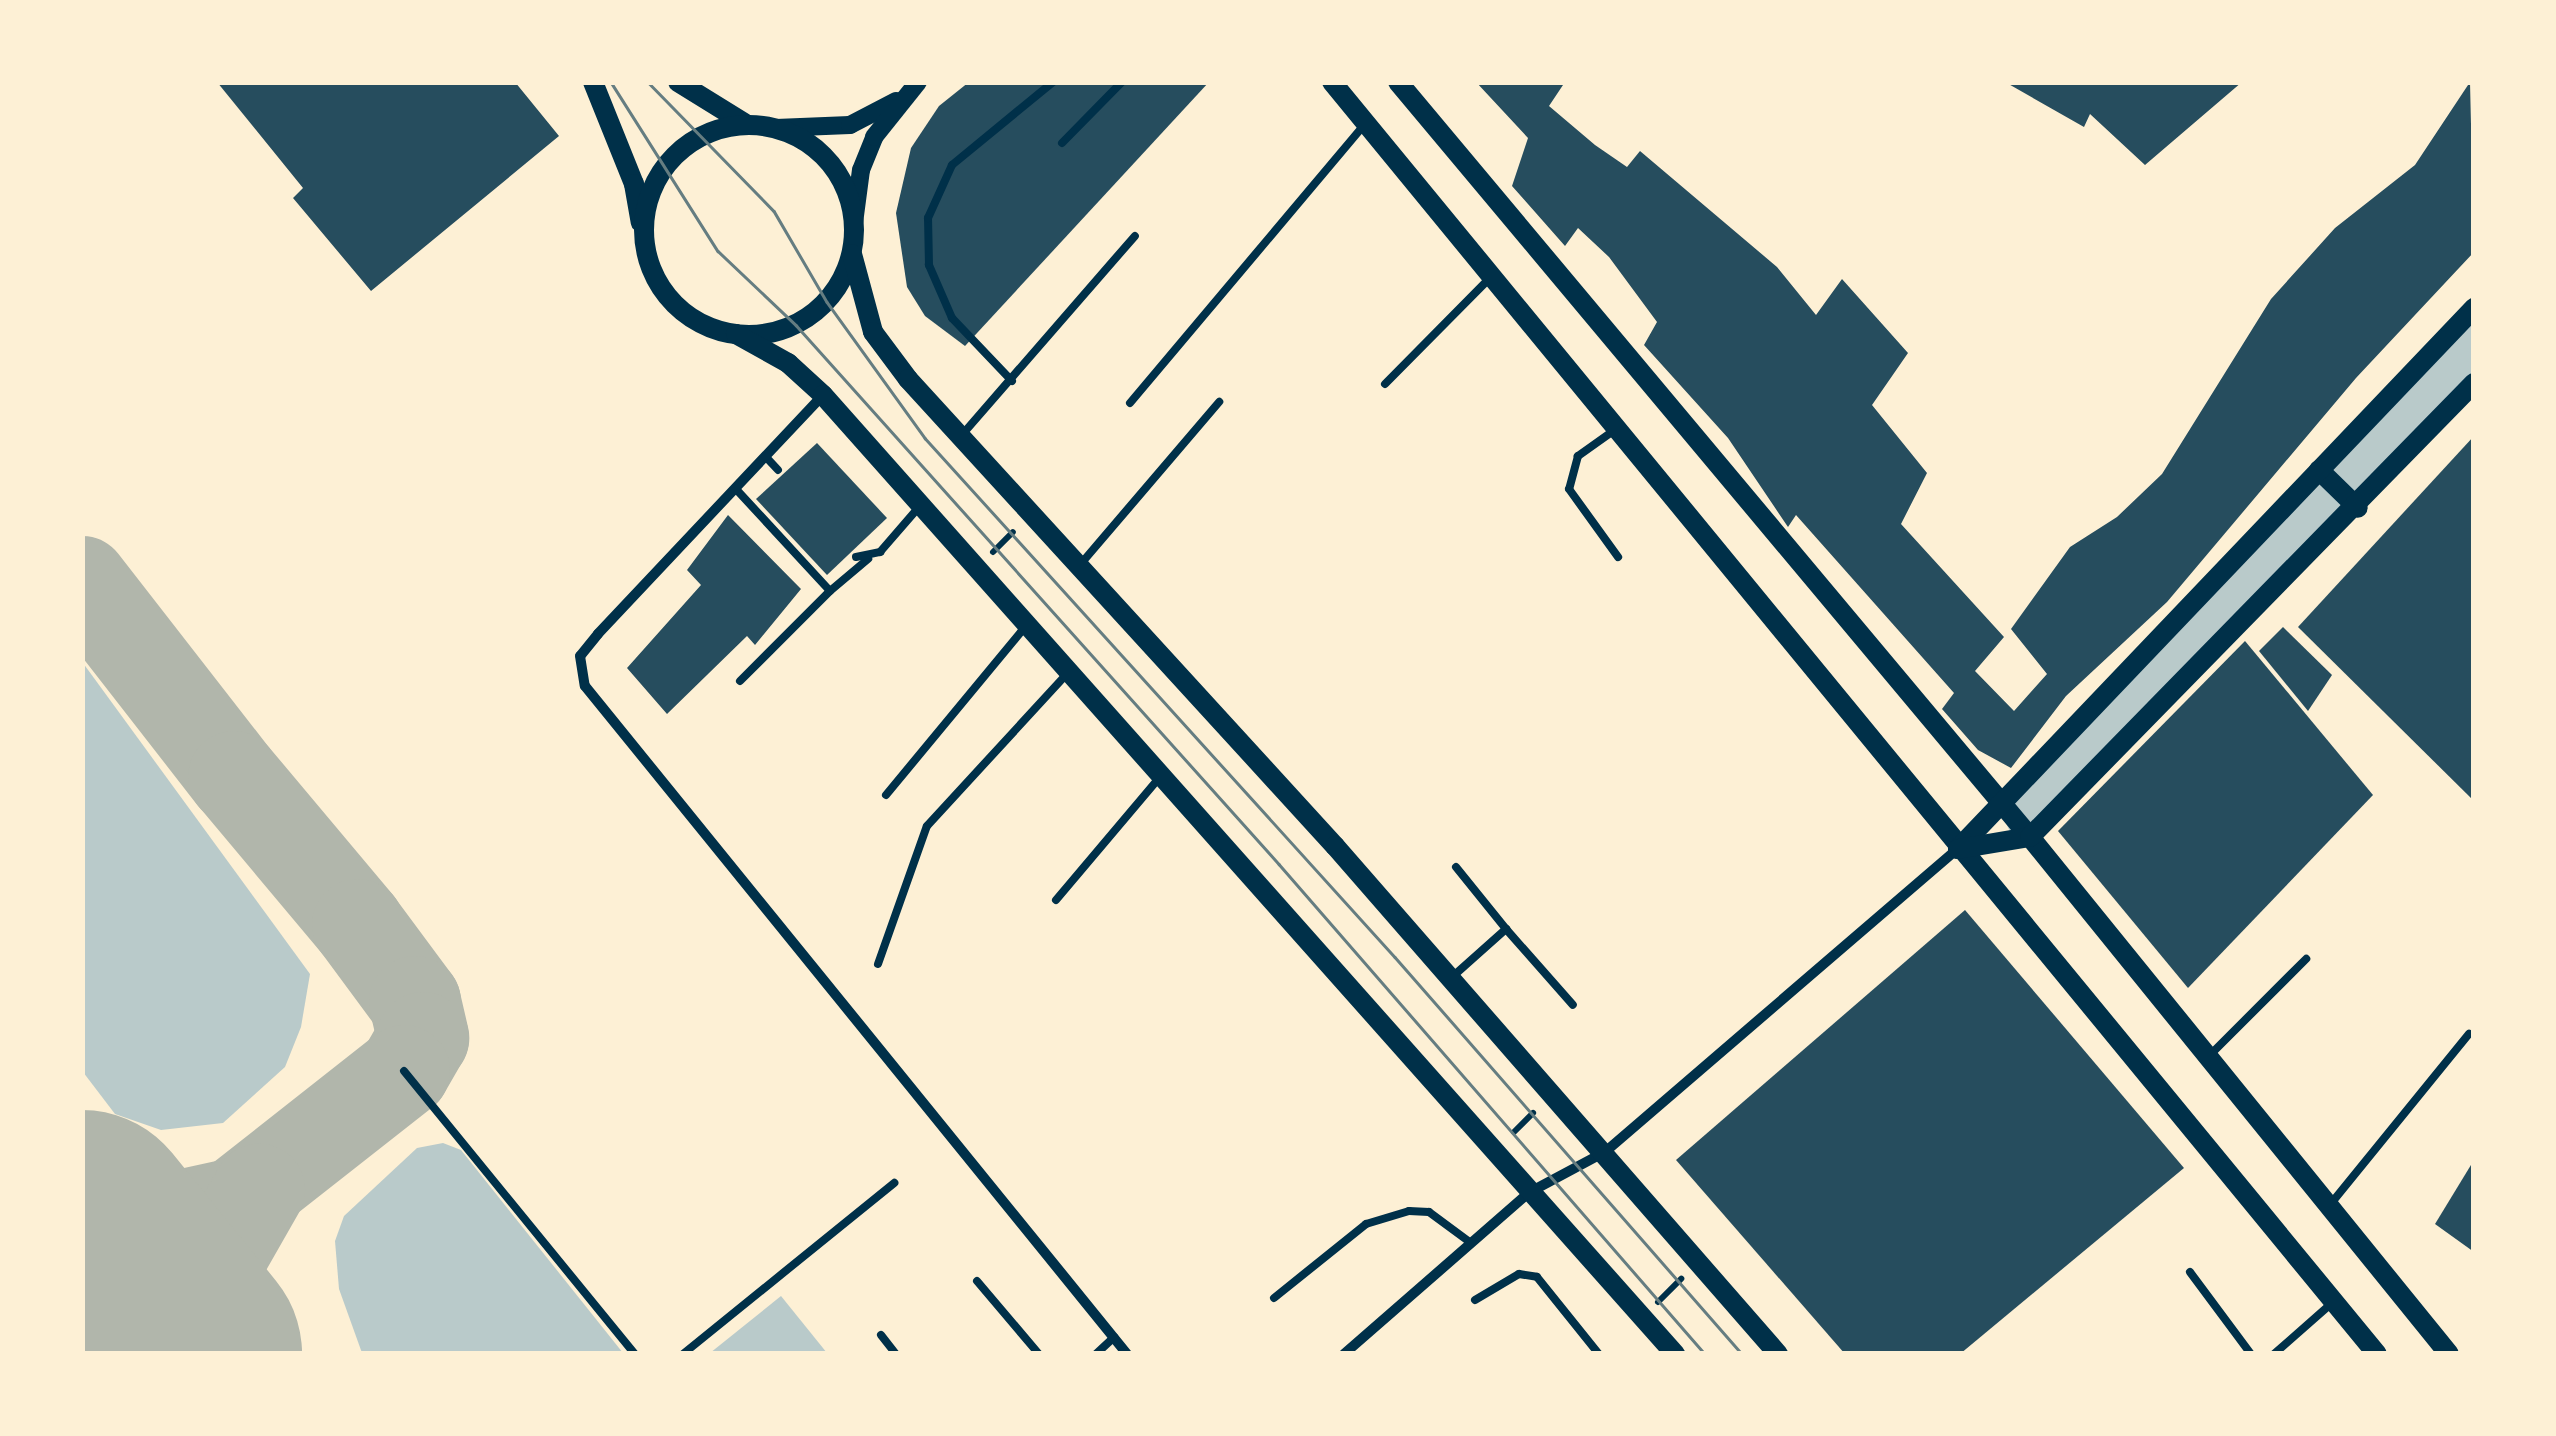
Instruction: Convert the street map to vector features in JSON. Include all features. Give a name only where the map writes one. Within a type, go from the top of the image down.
[{"type":"main road","points":[[593,82],[634,184],[647,250],[678,307],[705,326],[736,334],[788,362],[823,395],[1675,1354]]},
{"type":"main road","points":[[678,82],[746,124]]},
{"type":"main road","points":[[1332,82],[2377,1354]]},
{"type":"main road","points":[[1398,82],[1999,808],[2030,838],[2449,1354]]},
{"type":"main road","points":[[647,250],[645,220],[664,165],[700,136],[746,124],[776,128],[806,141],[830,163],[854,224],[852,254],[873,332],[960,436],[1553,1092],[1778,1354]]},
{"type":"main road","points":[[736,334],[796,325],[827,302],[852,254]]},
{"type":"main road","points":[[1958,848],[2474,308]]},
{"type":"main road","points":[[1958,848],[2030,838],[2183,690],[2474,382]]},
{"type":"main road","points":[[2319,470],[2358,508]]},
{"type":"street","points":[[776,128],[850,125],[901,98],[918,82]]},
{"type":"street","points":[[854,224],[861,170],[901,98]]},
{"type":"street","points":[[823,395],[580,656],[585,686],[1127,1354]]},
{"type":"street","points":[[1344,1354],[1530,1192],[1605,1152],[1958,848]]},
{"type":"lane","points":[[1012,381],[952,318],[929,265],[928,218],[952,166],[1053,82]]},
{"type":"lane","points":[[1062,143],[1122,82]]},
{"type":"lane","points":[[1130,402],[1366,123]]},
{"type":"lane","points":[[960,436],[1136,236]]},
{"type":"lane","points":[[1386,384],[1491,277]]},
{"type":"lane","points":[[1079,566],[1219,402]]},
{"type":"lane","points":[[1616,429],[1578,456],[1568,488],[1618,557]]},
{"type":"lane","points":[[765,456],[778,470]]},
{"type":"lane","points":[[735,488],[830,591]]},
{"type":"lane","points":[[740,681],[921,504]]},
{"type":"lane","points":[[856,557],[868,559]]},
{"type":"lane","points":[[886,795],[1028,624]]},
{"type":"lane","points":[[878,964],[927,826],[1070,671]]},
{"type":"lane","points":[[1056,900],[1163,774]]},
{"type":"lane","points":[[1456,867],[1573,1005]]},
{"type":"lane","points":[[1451,978],[1506,930]]},
{"type":"lane","points":[[2208,1057],[2306,959]]},
{"type":"lane","points":[[2329,1206],[2469,1034]]},
{"type":"lane","points":[[404,1071],[635,1354]]},
{"type":"lane","points":[[683,1354],[894,1183]]},
{"type":"lane","points":[[1274,1298],[1366,1224],[1408,1211],[1428,1212],[1471,1243]]},
{"type":"lane","points":[[2190,1272],[2251,1354]]},
{"type":"lane","points":[[1475,1300],[1519,1274],[1537,1276],[1599,1354]]},
{"type":"lane","points":[[977,1281],[1039,1354]]},
{"type":"lane","points":[[2274,1354],[2334,1301]]},
{"type":"lane","points":[[881,1335],[896,1354]]},
{"type":"lane","points":[[1096,1354],[1114,1338]]},
{"type":"path","points":[[978,567],[1032,514]]},
{"type":"path","points":[[1496,1151],[1553,1092]]},
{"type":"path","points":[[1643,1317],[1699,1261]]},
{"type":"shaded area","points":[[2473,315],[2473,375],[2358,501],[2326,470]]},
{"type":"shaded area","points":[[2319,481],[2347,508],[2018,849],[1999,808]]},
{"type":"shaded area","points":[[83,663],[310,974],[301,1027],[285,1067],[223,1123],[161,1130],[115,1114],[83,1072]]},
{"type":"shaded area","points":[[443,1143],[461,1150],[623,1353],[362,1353],[339,1289],[335,1241],[344,1216],[417,1148]]},
{"type":"shaded area","points":[[781,1296],[827,1353],[710,1353]]},
{"type":"building","points":[[217,82],[515,82],[559,136],[371,291],[293,198],[303,188]]},
{"type":"building","points":[[969,82],[1209,82],[965,346],[925,316],[907,287],[896,213],[911,148],[939,106]]},
{"type":"building","points":[[1476,82],[1565,82],[1549,106],[1595,145],[1627,167],[1640,151],[1777,267],[1816,315],[1842,279],[1908,353],[1872,405],[1927,473],[1901,524],[2004,637],[1975,671],[2014,711],[2047,674],[2011,629],[2070,547],[2117,517],[2162,474],[2271,299],[2335,228],[2415,165],[2470,82],[2474,252],[2356,378],[2167,602],[2066,696],[2011,768],[1978,750],[1942,709],[1954,693],[1796,515],[1788,527],[1728,438],[1644,345],[1657,322],[1609,257],[1578,228],[1565,246],[1512,186],[1528,138]]},
{"type":"building","points":[[2005,82],[2242,82],[2145,165],[2090,114],[2084,127]]},
{"type":"building","points":[[2474,436],[2474,801],[2298,627]]},
{"type":"building","points":[[817,443],[887,518],[827,575],[756,499]]},
{"type":"building","points":[[728,515],[801,589],[755,645],[747,636],[667,714],[627,668],[701,585],[687,570]]},
{"type":"building","points":[[2283,627],[2332,675],[2308,711],[2259,651]]},
{"type":"building","points":[[2245,641],[2373,795],[2188,988],[2058,831]]},
{"type":"building","points":[[1965,910],[2184,1168],[1960,1354],[1845,1354],[1676,1160]]},
{"type":"building","points":[[2474,1160],[2474,1252],[2435,1224]]},
{"type":"taxiway","points":[[82,582],[234,777],[358,925],[415,1002],[423,1038],[404,1071],[235,1204],[167,1219],[134,1217],[82,1196]]},
{"type":"taxiway","points":[[213,1354],[215,1267],[259,1190]]},
{"type":"runway","points":[[82,1226],[186,1354]]},
{"type":"tram line","points":[[611,82],[718,251],[796,325],[1279,864],[1705,1354]]},
{"type":"tram line","points":[[648,82],[774,211],[827,302],[925,438],[1395,957],[1742,1354]]}]
